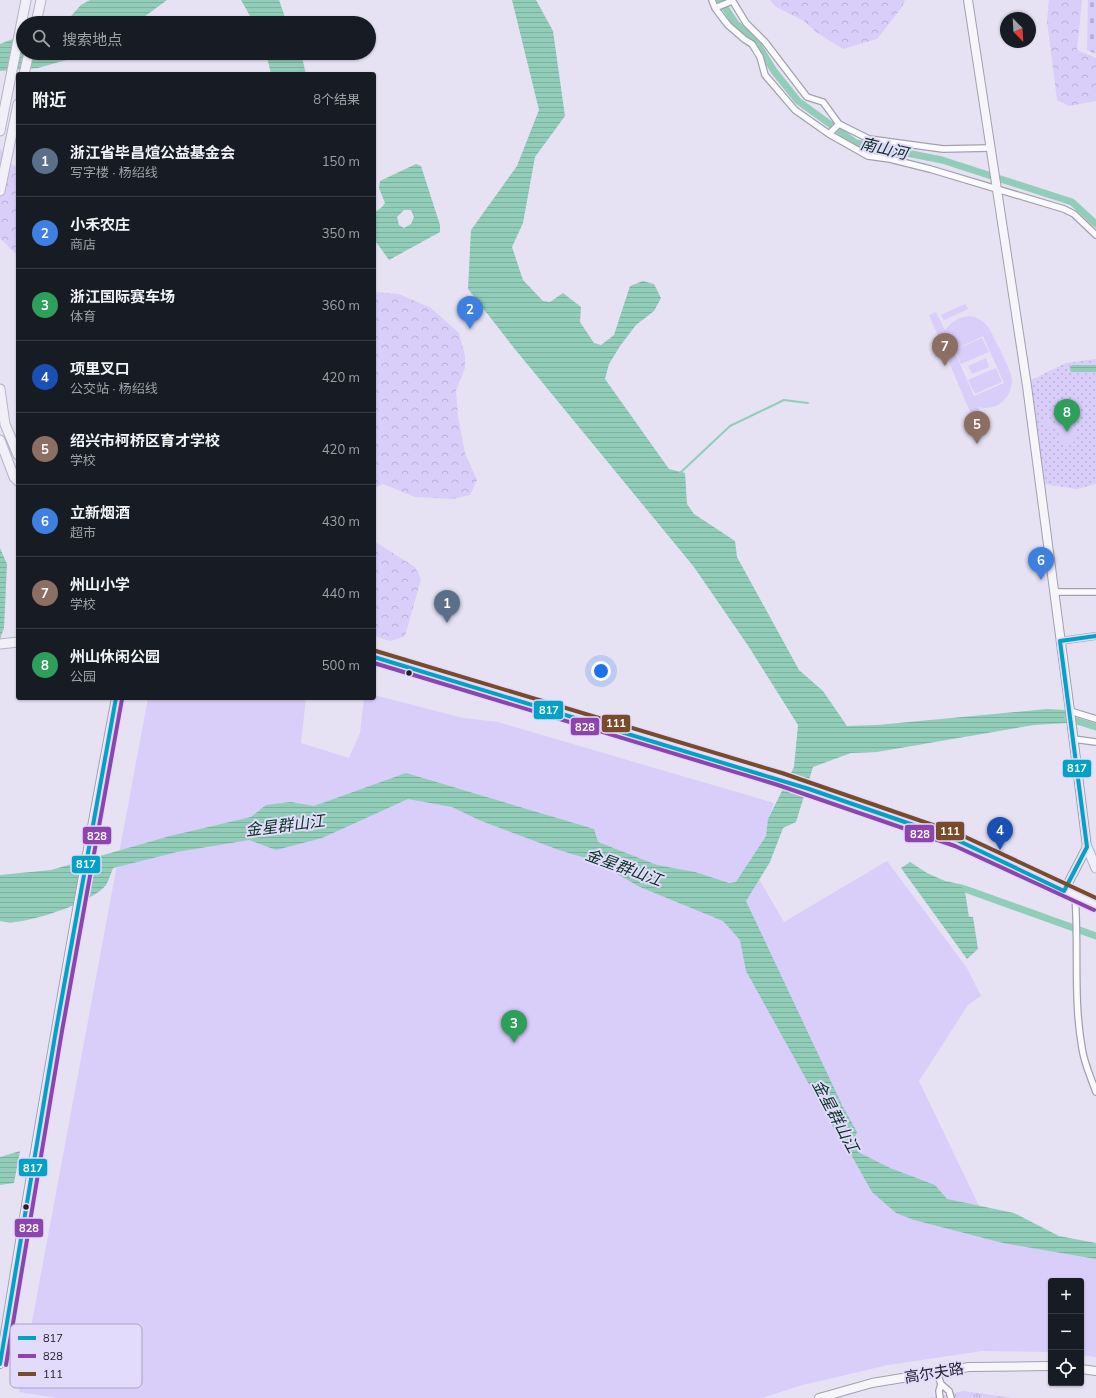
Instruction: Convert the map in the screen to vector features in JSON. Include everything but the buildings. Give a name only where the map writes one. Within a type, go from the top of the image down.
[{"type":"main road","points":[[23,16],[26,0]]},
{"type":"main road","points":[[38,16],[41,0]]},
{"type":"main road","points":[[0,130],[16,48]]},
{"type":"main road","points":[[24,72],[27,60]]},
{"type":"main road","points":[[0,191],[16,114]]},
{"type":"main road","points":[[0,389],[5,424],[16,450]]},
{"type":"main road","points":[[0,440],[16,479]]},
{"type":"main road","points":[[1,644],[16,642]]},
{"type":"main road","points":[[376,658],[780,779],[957,840],[1096,905]]},
{"type":"main road","points":[[1086,847],[1096,868]]},
{"type":"street","points":[[712,0],[715,8],[728,25],[752,44],[760,56],[765,75],[795,110],[829,134],[868,156],[890,159],[930,169],[1064,209],[1074,214],[1096,235]]},
{"type":"street","points":[[968,0],[1027,386],[1070,711],[1086,847],[1064,891]]},
{"type":"street","points":[[715,8],[732,1],[746,23],[765,42],[807,97],[823,102],[839,124],[869,139],[943,149],[990,148]]},
{"type":"street","points":[[829,134],[839,124]]},
{"type":"street","points":[[1054,592],[1096,592]]},
{"type":"street","points":[[1060,641],[1096,636]]},
{"type":"street","points":[[0,1364],[26,1199],[116,700]]},
{"type":"street","points":[[1070,711],[1096,718]]},
{"type":"street","points":[[1073,739],[1096,742]]},
{"type":"street","points":[[1075,896],[1077,922],[1077,1006],[1080,1035],[1082,1050],[1096,1092]]},
{"type":"street","name":"高尔夫路","points":[[819,1398],[872,1383],[969,1367],[1048,1366]]},
{"type":"street","points":[[1084,1369],[1096,1371]]},
{"type":"street","points":[[937,1372],[941,1384],[949,1391],[951,1398]]},
{"type":"street","points":[[940,1398],[939,1392],[941,1384]]},
{"type":"green space","points":[[770,0],[905,0],[902,7],[877,39],[843,49],[816,32],[804,21],[776,7]]},
{"type":"green space","points":[[1049,0],[1082,0],[1077,50],[1096,58],[1096,101],[1069,106],[1057,100],[1047,21]]},
{"type":"green space","points":[[1088,0],[1096,0],[1096,54],[1087,50]]},
{"type":"green space","points":[[0,148],[8,162],[16,167],[16,254],[0,238]]},
{"type":"green space","points":[[376,292],[399,294],[431,308],[459,333],[465,356],[465,368],[456,391],[458,416],[465,453],[477,480],[470,495],[452,499],[415,497],[383,484],[376,487]]},
{"type":"green space","points":[[965,304],[968,309],[944,320],[941,315]]},
{"type":"green space","points":[[936,312],[945,330],[955,320],[967,316],[978,318],[989,328],[1006,362],[1012,380],[1011,387],[1006,398],[997,406],[991,408],[978,407],[981,415],[973,419],[929,315]],"holes":[[[983,336],[1004,383],[974,396],[954,350]]]},
{"type":"green space","points":[[982,338],[989,352],[961,364],[955,350]]},
{"type":"green space","points":[[986,358],[989,367],[972,374],[968,366]]},
{"type":"green space","points":[[1096,359],[1096,484],[1077,489],[1044,484],[1031,380],[1066,363]]},
{"type":"green space","points":[[996,368],[1002,382],[975,394],[968,380]]},
{"type":"green space","points":[[1071,413],[1077,441],[1061,445],[1055,416]]},
{"type":"green space","points":[[1049,415],[1052,429],[1047,430],[1044,416]]},
{"type":"green space","points":[[376,542],[415,567],[421,579],[405,636],[390,641],[376,637]]},
{"type":"green space","points":[[376,696],[463,718],[498,722],[774,803],[768,820],[766,836],[749,862],[784,922],[887,861],[967,968],[981,996],[968,1005],[919,1081],[981,1210],[1059,1244],[1096,1248],[1096,1357],[1084,1355],[1084,1278],[1048,1278],[1048,1352],[982,1351],[888,1365],[799,1386],[762,1398],[57,1398],[19,1392],[20,1388],[142,1388],[142,1324],[32,1324],[148,700],[306,700],[301,743],[349,758],[360,733],[364,700],[376,700]]},
{"type":"green space","points":[[964,1391],[1013,1398],[930,1398]]},
{"type":"water","points":[[90,0],[167,0],[145,16],[71,16],[81,5]]},
{"type":"water","points":[[241,0],[279,0],[285,16],[250,16]]},
{"type":"water","name":"金星群山江","points":[[512,0],[536,0],[553,31],[565,116],[535,157],[523,223],[512,247],[523,280],[543,301],[550,302],[563,293],[581,307],[580,322],[594,343],[601,345],[614,335],[630,286],[643,281],[654,284],[661,298],[654,311],[636,325],[620,346],[609,364],[605,379],[669,469],[685,473],[687,504],[694,514],[735,541],[737,557],[799,670],[823,691],[847,726],[877,725],[1047,709],[1067,710],[1067,723],[1034,725],[877,752],[851,753],[813,767],[796,822],[783,828],[770,862],[746,901],[843,1107],[857,1132],[855,1137],[858,1152],[890,1168],[935,1185],[947,1199],[1014,1213],[1059,1236],[1096,1243],[1096,1259],[1003,1243],[914,1220],[896,1213],[872,1192],[849,1151],[840,1140],[746,971],[740,940],[723,921],[640,887],[592,860],[559,850],[479,820],[452,807],[408,799],[322,838],[276,850],[249,840],[177,852],[113,868],[106,885],[89,898],[77,904],[25,921],[0,921],[0,875],[51,870],[170,836],[251,817],[266,805],[291,802],[314,806],[406,773],[594,829],[598,842],[657,865],[695,872],[729,883],[736,882],[766,836],[768,819],[794,767],[798,725],[749,647],[694,567],[514,348],[468,289],[471,230],[517,166],[539,110]]},
{"type":"water","points":[[16,38],[16,60],[66,60],[38,68],[0,71],[0,44]]},
{"type":"water","points":[[268,60],[303,60],[306,72],[271,72]]},
{"type":"water","points":[[416,164],[421,166],[440,225],[440,232],[389,260],[376,242],[376,212],[385,203],[379,188],[380,181]],"holes":[[[404,210],[411,210],[414,217],[411,224],[404,228],[399,225],[397,217]]]},
{"type":"water","points":[[1072,365],[1096,365],[1096,372],[1071,372],[1070,368]]},
{"type":"water","points":[[0,548],[7,564],[4,628],[0,639]]},
{"type":"water","points":[[910,862],[927,873],[945,881],[964,885],[969,917],[973,917],[978,949],[967,959],[901,868]]},
{"type":"water","points":[[20,1151],[14,1183],[0,1185],[0,1157]]},
{"type":"waterway","name":"南山河","points":[[720,0],[736,24],[755,40],[774,71],[798,101],[856,143],[942,160],[1072,202],[1096,224]]},
{"type":"waterway","points":[[680,473],[730,426],[784,400],[808,403]]},
{"type":"waterway","points":[[1067,718],[1096,727]]},
{"type":"waterway","points":[[965,889],[1096,936]]},
{"type":"transit line","name":"817","points":[[1060,641],[1096,636]]},
{"type":"transit line","name":"817","points":[[1060,641],[1087,847],[1064,891]]},
{"type":"transit line","name":"111","points":[[376,651],[782,773],[959,834],[1096,898]]},
{"type":"transit line","name":"817","points":[[376,658],[809,789],[957,840],[1064,891]]},
{"type":"transit line","name":"828","points":[[376,664],[778,785],[955,846],[1094,910]]},
{"type":"transit line","name":"817","points":[[0,1364],[56,1030],[116,700]]},
{"type":"transit line","name":"828","points":[[13,1324],[62,1031],[122,700]]},
{"type":"transit line","name":"828","points":[[6,1365],[10,1341]]},
{"type":"place","name":"小禾农庄","points":[[470,329]]},
{"type":"place","name":"州山小学","points":[[945,366]]},
{"type":"place","name":"州山休闲公园","points":[[1067,432]]},
{"type":"place","name":"绍兴市柯桥区育才学校","points":[[977,444]]},
{"type":"place","name":"立新烟酒","points":[[1041,580]]},
{"type":"place","name":"浙江省毕昌煊公益基金会","points":[[447,623]]},
{"type":"place","name":"项里叉口","points":[[1000,850]]},
{"type":"place","name":"浙江国际赛车场","points":[[514,1043]]}]
